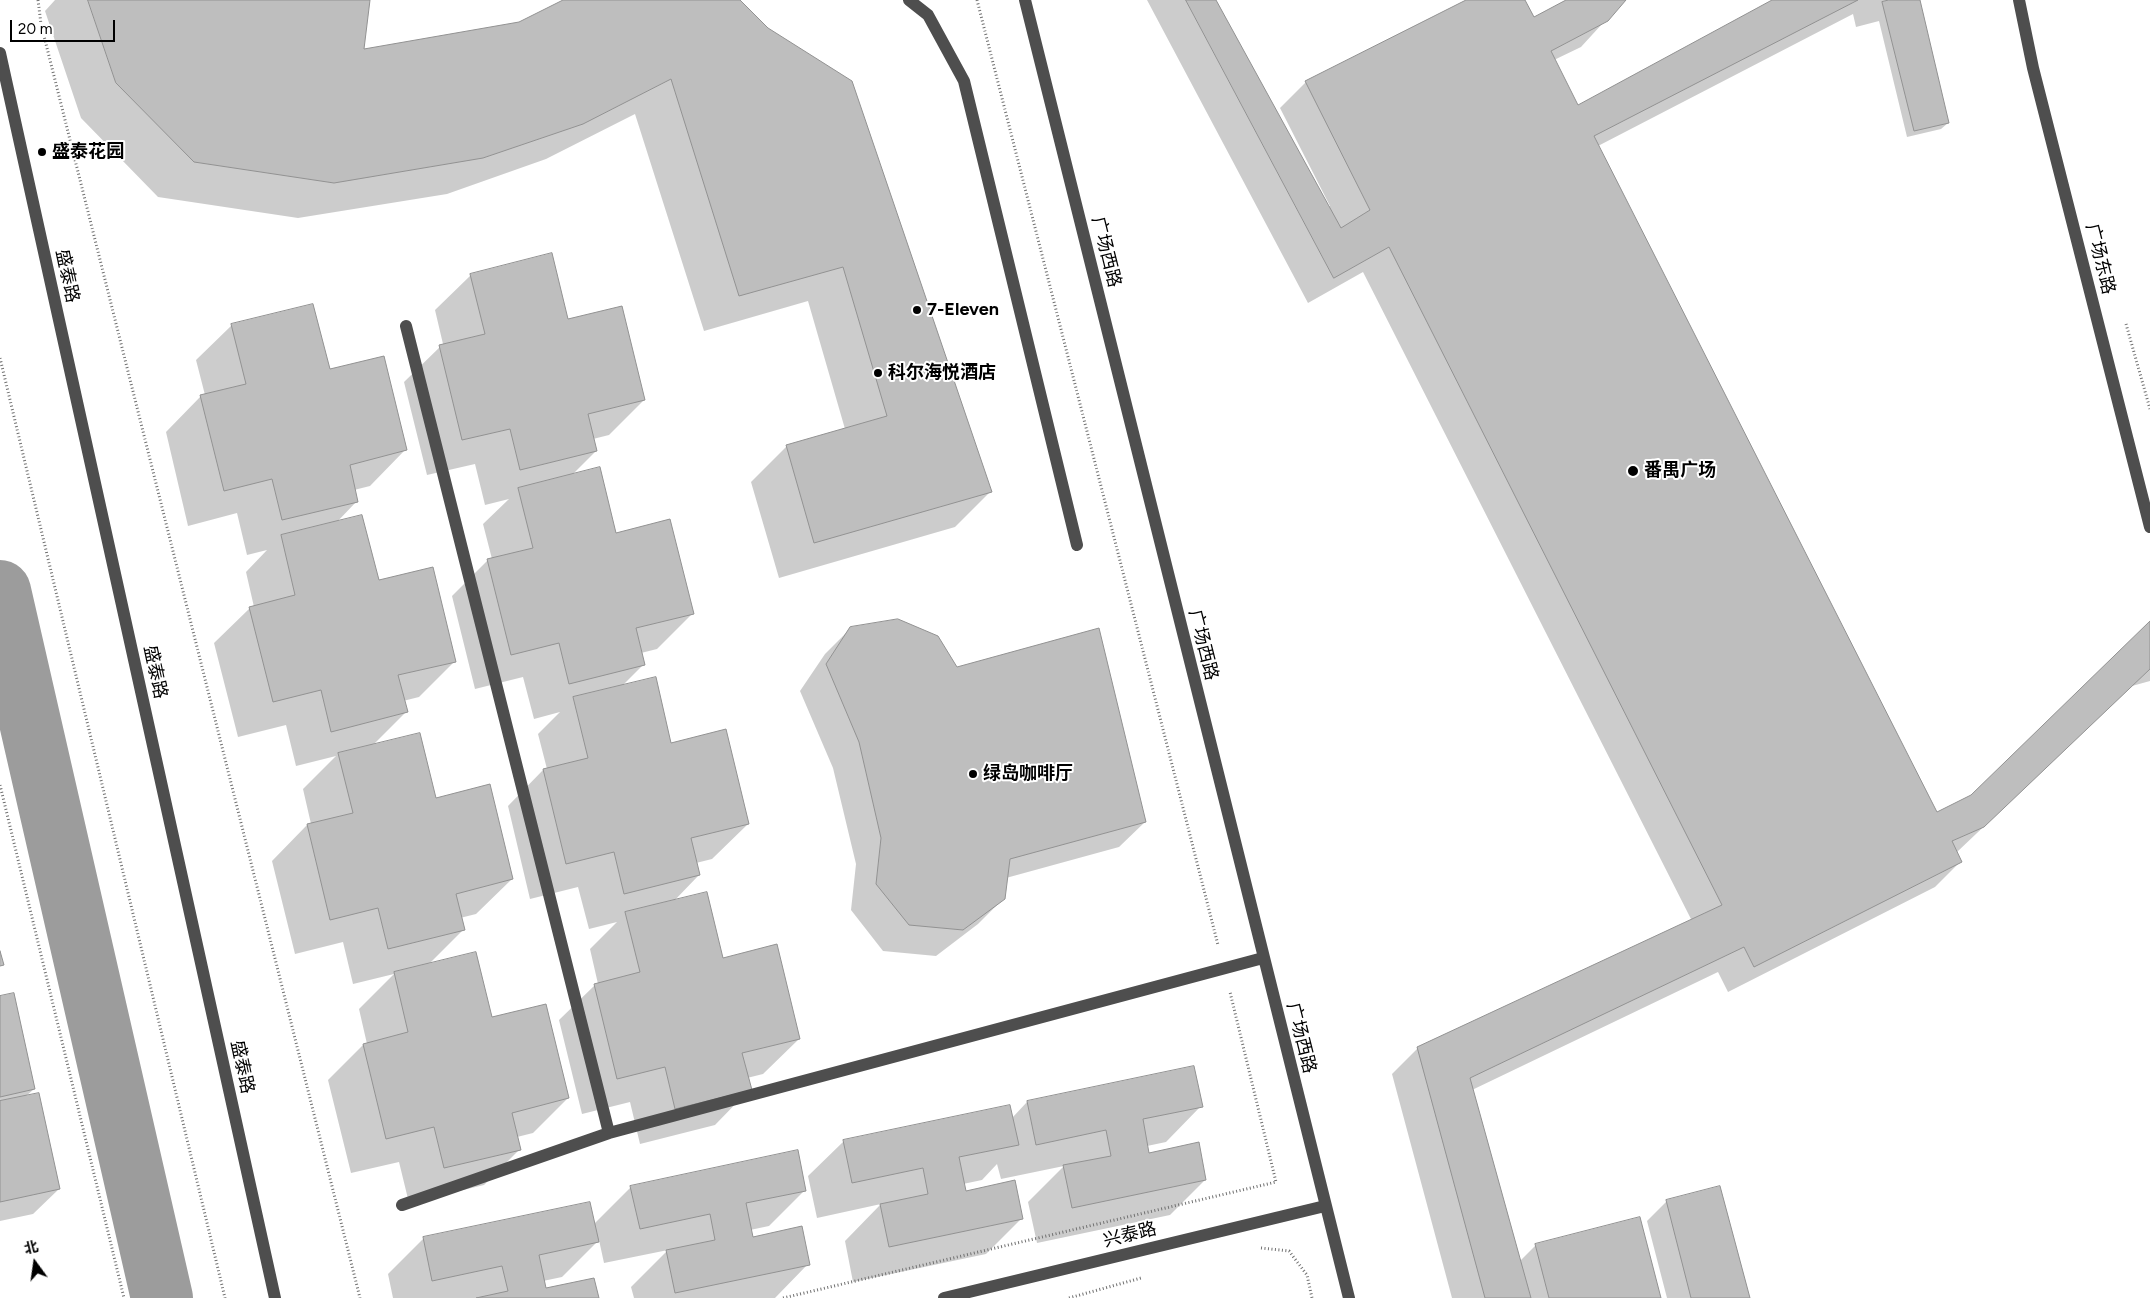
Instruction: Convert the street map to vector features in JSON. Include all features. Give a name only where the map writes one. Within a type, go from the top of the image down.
[{"type":"street","points":[[910,0],[928,16],[964,81],[1077,545]]},
{"type":"street","name":"广场西路","points":[[1025,0],[1349,1298]]},
{"type":"street","name":"广场东路","points":[[2019,0],[2032,68],[2145,485],[2150,527]]},
{"type":"street","name":"盛泰路","points":[[0,53],[275,1298]]},
{"type":"street","points":[[406,326],[609,1132]]},
{"type":"street","points":[[402,1205],[609,1132],[1263,958]]},
{"type":"street","name":"兴泰路","points":[[944,1298],[1325,1206]]},
{"type":"path","points":[[38,0],[41,24],[360,1298]]},
{"type":"path","points":[[783,1298],[1276,1182],[1224,968],[977,0]]},
{"type":"path","points":[[0,358],[225,1298]]},
{"type":"path","points":[[0,785],[124,1298]]},
{"type":"path","points":[[1254,1248],[1289,1251],[1307,1275],[1312,1298]]},
{"type":"path","points":[[1069,1298],[1143,1278]]},
{"type":"building","points":[[88,0],[370,0],[364,49],[519,22],[563,0],[740,0],[768,28],[852,81],[992,492],[814,543],[786,445],[887,416],[843,267],[739,296],[671,79],[583,124],[483,158],[334,183],[194,162],[116,83]]},
{"type":"building","name":"番禺广场","points":[[1186,0],[1216,0],[1341,228],[1370,210],[1305,81],[1466,0],[1525,0],[1534,17],[1566,0],[1626,0],[1608,21],[1551,51],[1578,105],[1772,0],[1858,0],[1594,136],[1937,812],[1971,795],[2150,621],[2150,669],[1984,827],[1952,841],[1962,862],[1754,967],[1744,947],[1470,1078],[1531,1298],[1485,1298],[1417,1047],[1722,905],[1389,247],[1334,278]]},
{"type":"building","points":[[1889,0],[1920,0],[1949,123],[1914,131],[1882,2]]},
{"type":"building","points":[[552,253],[568,319],[622,306],[645,400],[588,414],[597,451],[520,470],[510,429],[462,440],[439,345],[485,334],[470,274]]},
{"type":"building","points":[[313,304],[330,369],[384,356],[407,450],[350,465],[358,502],[282,520],[272,479],[224,491],[200,395],[246,384],[231,324]]},
{"type":"building","points":[[600,467],[616,533],[670,519],[694,614],[636,628],[645,665],[569,684],[559,643],[511,655],[487,559],[533,548],[518,488]]},
{"type":"building","points":[[362,515],[379,580],[433,567],[456,662],[398,675],[408,712],[331,732],[321,690],[273,702],[249,607],[295,595],[281,535]]},
{"type":"building","points":[[898,619],[938,636],[957,667],[1099,628],[1146,822],[1010,859],[1005,899],[963,930],[909,925],[876,884],[881,838],[859,742],[826,664],[850,627]]},
{"type":"building","points":[[656,677],[671,743],[726,729],[749,824],[691,838],[700,875],[624,894],[614,852],[566,864],[543,769],[588,758],[573,697]]},
{"type":"building","points":[[420,733],[436,798],[490,784],[513,879],[456,894],[465,930],[388,949],[378,908],[330,920],[307,824],[353,813],[338,753]]},
{"type":"building","points":[[707,892],[723,958],[777,944],[800,1039],[742,1053],[752,1090],[675,1109],[665,1067],[617,1079],[594,984],[640,972],[625,912]]},
{"type":"building","points":[[0,951],[4,965],[0,966]]},
{"type":"building","points":[[476,952],[492,1017],[546,1004],[569,1098],[512,1113],[521,1150],[444,1168],[434,1127],[386,1139],[363,1044],[408,1032],[394,972]]},
{"type":"building","points":[[14,993],[35,1089],[0,1097],[0,996]]},
{"type":"building","points":[[1194,1066],[1203,1107],[1143,1119],[1149,1153],[1199,1142],[1206,1180],[1072,1208],[1063,1165],[1111,1156],[1106,1130],[1036,1145],[1027,1101]]},
{"type":"building","points":[[39,1093],[60,1189],[0,1202],[0,1101]]},
{"type":"building","points":[[1010,1105],[1019,1145],[959,1157],[966,1191],[1015,1180],[1023,1219],[889,1247],[880,1204],[928,1194],[923,1168],[852,1183],[843,1140]]},
{"type":"building","points":[[798,1150],[806,1191],[746,1203],[753,1237],[802,1226],[810,1265],[675,1293],[666,1250],[715,1240],[710,1214],[640,1229],[630,1186]]},
{"type":"building","points":[[1720,1186],[1750,1298],[1691,1298],[1666,1200]]},
{"type":"building","points":[[590,1202],[599,1242],[539,1255],[546,1288],[594,1278],[599,1298],[476,1298],[508,1291],[502,1266],[432,1281],[423,1237]]},
{"type":"building","points":[[1640,1217],[1661,1298],[1549,1298],[1535,1244]]},
{"type":"waterway","points":[[0,591],[162,1298]]},
{"type":"place","name":"盛泰花园","points":[[42,152]]},
{"type":"place","name":"7-Eleven","points":[[917,310]]},
{"type":"place","name":"科尔海悦酒店","points":[[878,373]]},
{"type":"place","name":"番禺广场","points":[[1633,471]]},
{"type":"place","name":"绿岛咖啡厅","points":[[973,774]]}]
